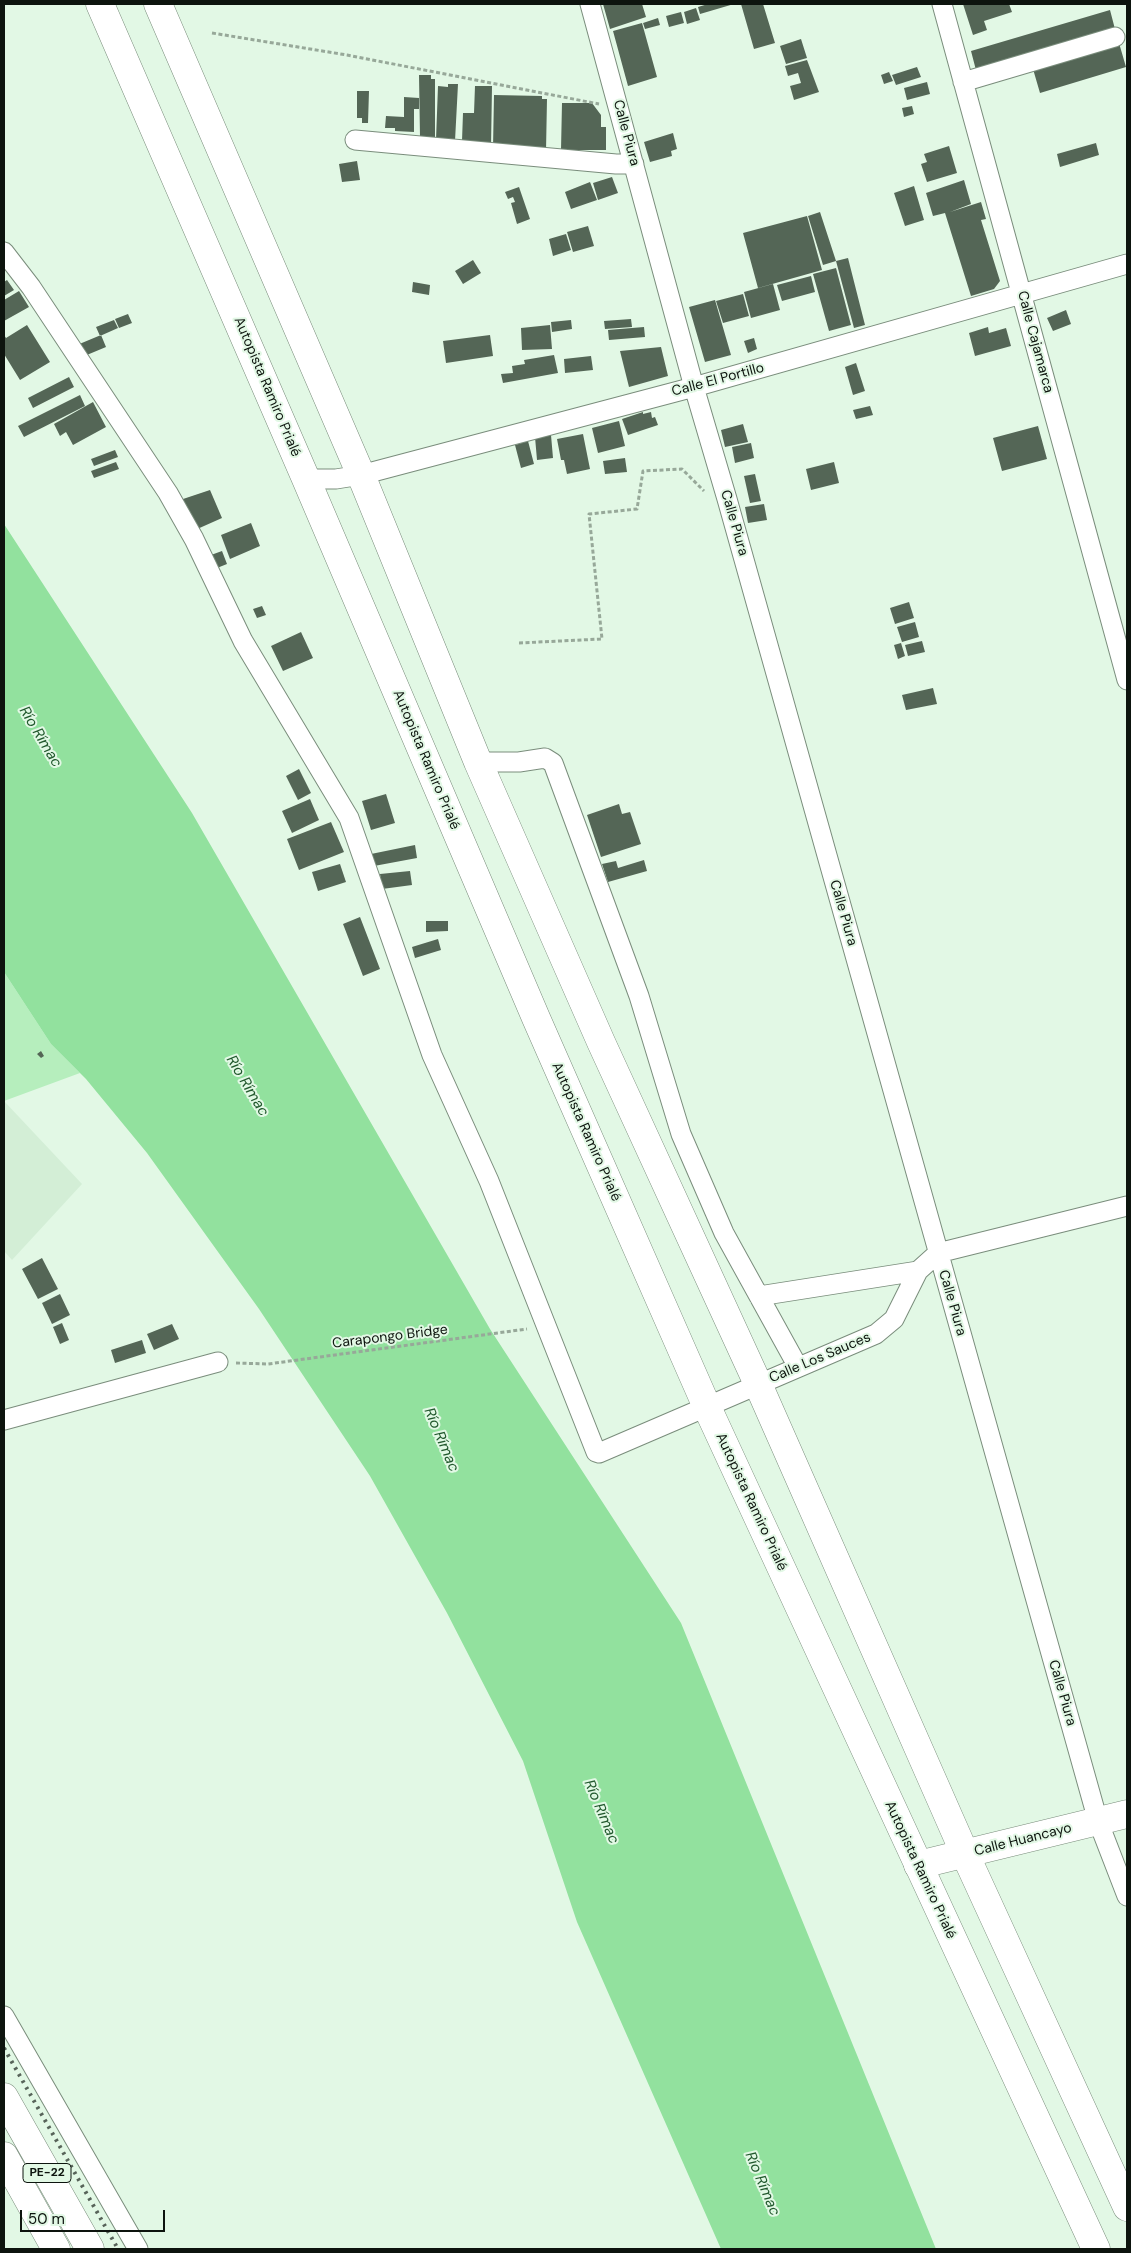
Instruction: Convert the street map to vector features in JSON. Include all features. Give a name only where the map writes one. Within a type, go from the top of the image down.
[{"type":"main road","name":"Autopista Ramiro Prialé","points":[[100,4],[306,479],[536,1018],[707,1407],[1096,2249]]},
{"type":"main road","points":[[158,4],[361,475],[478,762],[601,1042],[758,1384],[965,1854],[1127,2207]]},
{"type":"main road","name":"Calle Huancayo","points":[[918,1866],[1127,1814]]},
{"type":"main road","name":"PE-22","points":[[4,2097],[90,2249]]},
{"type":"main road","name":"PE-22","points":[[4,2156],[56,2249]]},
{"type":"street","name":"Calle Piura","points":[[590,4],[694,387],[1098,1821],[1127,1896]]},
{"type":"street","name":"Calle Cajamarca","points":[[942,4],[1127,680]]},
{"type":"street","points":[[963,82],[1115,37]]},
{"type":"street","points":[[355,140],[616,164],[634,164]]},
{"type":"street","name":"Calle Los Sauces","points":[[4,252],[31,287],[168,493],[194,539],[244,641],[349,818],[432,1055],[489,1181],[594,1450],[598,1453],[876,1334],[894,1319],[918,1271],[938,1253],[1127,1206]]},
{"type":"street","name":"Calle El Portillo","points":[[306,479],[336,479],[361,475],[694,387],[1127,264]]},
{"type":"street","points":[[478,762],[519,762],[545,758],[553,762],[639,996],[681,1134],[724,1233],[798,1367]]},
{"type":"street","points":[[759,1296],[918,1271]]},
{"type":"street","points":[[4,1420],[218,1362]]},
{"type":"street","points":[[4,2016],[138,2249]]},
{"type":"path","points":[[212,33],[347,55],[619,108]]},
{"type":"path","points":[[519,643],[602,638],[590,514],[637,509],[644,471],[682,469],[710,497],[727,499]]},
{"type":"path","name":"Carapongo Bridge","points":[[218,1362],[268,1364],[515,1332]]},
{"type":"shaded area","points":[[4,972],[51,1044],[80,1073],[4,1101]]},
{"type":"shaded area","points":[[4,1101],[82,1184],[12,1260],[4,1251]]},
{"type":"water","name":"Río Rímac","points":[[4,524],[192,813],[490,1329],[681,1623],[936,2249],[721,2249],[577,1922],[523,1761],[447,1613],[370,1476],[259,1309],[147,1153],[86,1079],[51,1044],[4,972]]},
{"type":"building","points":[[603,4],[642,4],[646,17],[610,29]]},
{"type":"building","points":[[708,4],[734,4],[700,14],[698,7]]},
{"type":"building","points":[[741,4],[763,4],[775,43],[754,49]]},
{"type":"building","points":[[963,4],[1009,4],[1012,12],[984,21],[987,30],[973,35]]},
{"type":"building","points":[[696,8],[700,20],[687,24],[684,12]]},
{"type":"building","points":[[1110,10],[1116,33],[977,74],[971,51]]},
{"type":"building","points":[[681,12],[684,23],[669,27],[666,16]]},
{"type":"building","points":[[658,18],[660,25],[645,29],[643,23]]},
{"type":"building","points":[[642,23],[657,77],[628,86],[613,31]]},
{"type":"building","points":[[801,39],[807,58],[786,64],[780,46]]},
{"type":"building","points":[[1119,43],[1126,67],[1040,93],[1033,69]]},
{"type":"building","points":[[807,60],[819,92],[794,100],[790,86],[801,83],[798,73],[788,76],[785,66]]},
{"type":"building","points":[[917,67],[921,77],[896,85],[892,75]]},
{"type":"building","points":[[889,72],[893,81],[884,84],[881,75]]},
{"type":"building","points":[[419,75],[431,75],[431,79],[435,79],[435,137],[420,137]]},
{"type":"building","points":[[927,82],[930,94],[907,100],[904,88]]},
{"type":"building","points":[[448,84],[458,84],[455,141],[436,140],[438,86],[448,87]]},
{"type":"building","points":[[475,86],[492,86],[491,148],[473,147],[473,141],[462,141],[463,113],[474,113]]},
{"type":"building","points":[[357,91],[369,91],[368,123],[362,123],[362,118],[357,118]]},
{"type":"building","points":[[494,95],[542,96],[542,99],[547,99],[546,151],[493,148]]},
{"type":"building","points":[[404,97],[419,98],[419,109],[414,109],[414,132],[395,131],[395,128],[385,128],[386,116],[404,117]]},
{"type":"building","points":[[562,103],[592,103],[601,115],[601,127],[606,127],[606,150],[561,150]]},
{"type":"building","points":[[912,106],[914,114],[904,117],[902,108]]},
{"type":"building","points":[[673,133],[677,149],[671,151],[672,156],[650,162],[644,142]]},
{"type":"building","points":[[1096,143],[1099,155],[1060,167],[1057,154]]},
{"type":"building","points":[[949,146],[957,173],[927,182],[921,164],[927,162],[924,154]]},
{"type":"building","points":[[357,161],[360,180],[342,182],[339,164]]},
{"type":"building","points":[[612,177],[618,193],[598,200],[593,183]]},
{"type":"building","points":[[964,180],[971,204],[950,212],[981,202],[986,219],[981,220],[1000,281],[994,289],[971,296],[945,213],[933,216],[926,193]]},
{"type":"building","points":[[590,182],[597,200],[571,209],[565,192]]},
{"type":"building","points":[[914,186],[924,220],[905,226],[894,193]]},
{"type":"building","points":[[519,187],[530,219],[517,224],[511,203],[515,202],[513,197],[508,199],[505,192]]},
{"type":"building","points":[[820,212],[836,261],[823,265],[808,216]]},
{"type":"building","points":[[807,216],[822,270],[758,288],[743,233]]},
{"type":"building","points":[[588,226],[594,246],[573,252],[567,232]]},
{"type":"building","points":[[566,234],[571,250],[553,256],[549,239]]},
{"type":"building","points":[[848,258],[865,325],[854,328],[836,261]]},
{"type":"building","points":[[473,260],[481,273],[463,284],[455,271]]},
{"type":"building","points":[[836,268],[851,325],[829,331],[813,274]]},
{"type":"building","points":[[811,276],[815,292],[782,301],[777,285]]},
{"type":"building","points":[[7,280],[14,290],[4,296],[4,282]]},
{"type":"building","points":[[413,282],[430,285],[429,295],[412,292]]},
{"type":"building","points":[[773,284],[780,310],[751,318],[744,292]]},
{"type":"building","points":[[19,291],[29,307],[4,321],[4,300]]},
{"type":"building","points":[[743,294],[749,316],[723,323],[716,301]]},
{"type":"building","points":[[715,300],[731,355],[705,362],[689,307]]},
{"type":"building","points":[[1066,310],[1071,324],[1053,331],[1047,318]]},
{"type":"building","points":[[128,314],[132,323],[119,328],[115,319]]},
{"type":"building","points":[[631,319],[632,327],[605,329],[604,321]]},
{"type":"building","points":[[114,320],[118,328],[100,336],[96,327]]},
{"type":"building","points":[[571,320],[572,329],[552,332],[551,322]]},
{"type":"building","points":[[27,325],[50,362],[20,380],[4,354],[4,335],[6,338]]},
{"type":"building","points":[[550,325],[552,349],[522,350],[521,328]]},
{"type":"building","points":[[644,327],[645,337],[609,340],[608,330]]},
{"type":"building","points":[[988,327],[989,333],[1006,328],[1011,346],[975,356],[969,333]]},
{"type":"building","points":[[101,335],[106,347],[82,357],[77,345]]},
{"type":"building","points":[[490,335],[493,356],[446,363],[443,341]]},
{"type":"building","points":[[754,338],[757,349],[748,353],[744,341]]},
{"type":"building","points":[[661,347],[668,376],[629,387],[620,351]]},
{"type":"building","points":[[554,355],[558,373],[503,383],[501,374],[513,373],[512,366],[525,364],[524,360]]},
{"type":"building","points":[[591,356],[593,370],[565,373],[564,359]]},
{"type":"building","points":[[856,363],[865,391],[853,395],[845,367]]},
{"type":"building","points":[[69,377],[74,387],[33,408],[28,398]]},
{"type":"building","points":[[80,395],[85,406],[24,437],[18,426]]},
{"type":"building","points":[[93,402],[106,427],[73,445],[66,432],[60,436],[54,424]]},
{"type":"building","points":[[870,406],[873,415],[856,419],[853,410]]},
{"type":"building","points":[[643,412],[643,414],[651,412],[652,418],[655,417],[658,425],[628,435],[622,419]]},
{"type":"building","points":[[619,421],[625,446],[598,453],[592,428]]},
{"type":"building","points":[[743,424],[748,442],[725,447],[721,430]]},
{"type":"building","points":[[1038,426],[1047,459],[1002,471],[993,438]]},
{"type":"building","points":[[583,434],[590,469],[567,474],[564,460],[561,460],[557,439]]},
{"type":"building","points":[[551,435],[553,458],[537,460],[535,437]]},
{"type":"building","points":[[528,441],[534,464],[521,468],[515,445]]},
{"type":"building","points":[[751,443],[754,458],[735,463],[732,447]]},
{"type":"building","points":[[115,450],[118,457],[94,466],[91,459]]},
{"type":"building","points":[[625,458],[627,472],[605,474],[603,461]]},
{"type":"building","points":[[116,462],[119,469],[94,478],[91,471]]},
{"type":"building","points":[[834,462],[839,483],[811,490],[806,469]]},
{"type":"building","points":[[755,474],[761,501],[750,503],[744,476]]},
{"type":"building","points":[[210,490],[222,518],[195,530],[180,500]]},
{"type":"building","points":[[764,504],[767,520],[748,523],[745,507]]},
{"type":"building","points":[[251,523],[260,546],[230,559],[221,535]]},
{"type":"building","points":[[222,551],[227,564],[217,568],[211,555]]},
{"type":"building","points":[[909,602],[914,618],[895,624],[890,608]]},
{"type":"building","points":[[262,606],[266,615],[257,618],[253,609]]},
{"type":"building","points":[[915,622],[919,637],[902,642],[897,627]]},
{"type":"building","points":[[301,632],[313,658],[283,671],[271,646]]},
{"type":"building","points":[[922,641],[925,652],[908,656],[905,645]]},
{"type":"building","points":[[901,643],[905,656],[898,659],[894,645]]},
{"type":"building","points":[[933,688],[937,704],[906,710],[902,695]]},
{"type":"building","points":[[299,769],[311,793],[298,800],[286,776]]},
{"type":"building","points":[[386,794],[395,823],[371,830],[362,801]]},
{"type":"building","points":[[310,799],[319,820],[292,833],[282,811]]},
{"type":"building","points":[[619,804],[622,814],[630,812],[641,844],[601,857],[587,815]]},
{"type":"building","points":[[331,822],[344,852],[299,870],[287,839]]},
{"type":"building","points":[[415,845],[417,858],[374,866],[371,854]]},
{"type":"building","points":[[644,860],[647,871],[608,882],[602,864],[616,861],[618,868]]},
{"type":"building","points":[[340,864],[346,882],[318,891],[312,872]]},
{"type":"building","points":[[410,871],[412,885],[382,889],[380,874]]},
{"type":"building","points":[[360,917],[380,969],[363,976],[343,924]]},
{"type":"building","points":[[426,921],[448,921],[448,931],[426,932]]},
{"type":"building","points":[[438,939],[441,950],[415,958],[412,947]]},
{"type":"building","points":[[41,1051],[44,1056],[41,1058],[37,1054]]},
{"type":"building","points":[[42,1258],[58,1289],[38,1299],[22,1269]]},
{"type":"building","points":[[60,1294],[70,1315],[52,1324],[42,1303]]},
{"type":"building","points":[[62,1323],[69,1340],[60,1344],[53,1327]]},
{"type":"building","points":[[172,1324],[179,1339],[154,1350],[147,1334]]},
{"type":"building","points":[[142,1340],[146,1353],[115,1363],[111,1350]]},
{"type":"railway","points":[[4,2048],[118,2249]]}]
